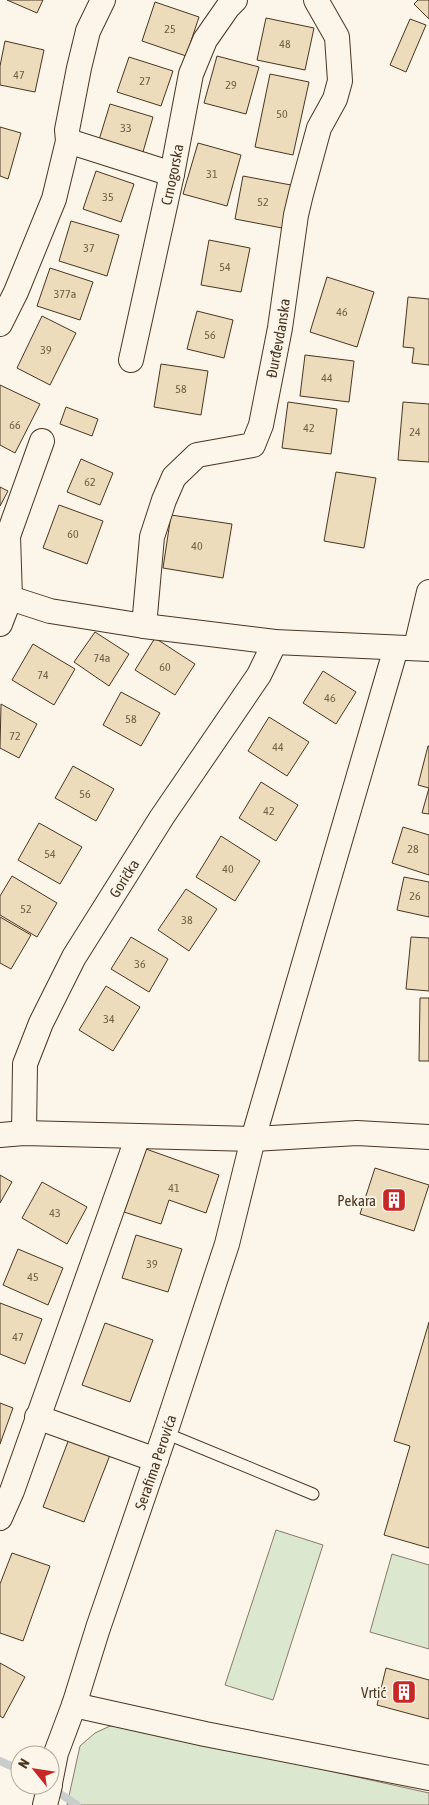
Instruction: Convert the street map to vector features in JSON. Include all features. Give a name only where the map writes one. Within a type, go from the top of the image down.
[{"type":"street","points":[[0,324],[16,292],[54,199],[68,142],[67,130],[88,31],[103,0]]},
{"type":"street","name":"Crnogorska","points":[[131,360],[172,174],[191,74],[205,40],[235,0]]},
{"type":"street","name":"Đurđevdanska","points":[[144,626],[152,537],[164,500],[174,478],[197,456],[253,445],[261,425],[280,328],[296,215],[319,128],[334,99],[340,81],[338,37],[316,0]]},
{"type":"street","points":[[68,142],[172,174]]},
{"type":"street","points":[[0,624],[5,595],[8,536],[42,441]]},
{"type":"street","points":[[252,1139],[413,648],[429,592]]},
{"type":"street","points":[[5,595],[50,611],[144,626],[275,642],[413,648]]},
{"type":"street","name":"Gorička","points":[[24,1133],[25,1064],[41,1023],[74,957],[162,817],[259,676],[275,642]]},
{"type":"street","points":[[0,1135],[24,1133],[252,1139],[358,1133],[429,1136]]},
{"type":"street","points":[[0,1518],[12,1491],[138,1136]]},
{"type":"street","name":"Serafima Perovića","points":[[59,1745],[165,1433],[226,1244],[252,1139]]},
{"type":"street","points":[[38,1417],[156,1460]]},
{"type":"street","points":[[74,1705],[205,1734],[429,1778]]},
{"type":"lane","points":[[165,1433],[313,1494]]},
{"type":"green space","points":[[276,1530],[323,1545],[273,1700],[225,1685]]},
{"type":"green space","points":[[392,1554],[429,1565],[429,1649],[370,1632]]},
{"type":"green space","points":[[110,1726],[132,1727],[429,1793],[429,1805],[67,1805],[80,1746],[95,1733]]},
{"type":"building","points":[[7,0],[43,0],[37,13]]},
{"type":"building","points":[[418,0],[429,0],[429,19],[414,4]]},
{"type":"building","points":[[155,2],[199,17],[186,56],[142,41]]},
{"type":"building","points":[[266,18],[314,28],[305,70],[257,60]]},
{"type":"building","points":[[410,19],[426,25],[406,72],[390,65]]},
{"type":"building","points":[[5,41],[44,50],[35,92],[0,85],[0,66]]},
{"type":"building","points":[[217,56],[259,67],[246,114],[204,103]]},
{"type":"building","points":[[129,57],[173,71],[161,106],[117,92]]},
{"type":"building","points":[[270,74],[309,82],[293,155],[255,147]]},
{"type":"building","points":[[110,104],[153,117],[143,152],[99,140]]},
{"type":"building","points":[[0,127],[21,133],[8,179],[0,176]]},
{"type":"building","points":[[198,143],[241,155],[227,206],[183,194]]},
{"type":"building","points":[[96,171],[134,184],[121,222],[83,209]]},
{"type":"building","points":[[243,176],[291,185],[282,228],[235,219]]},
{"type":"building","points":[[71,221],[119,235],[107,276],[59,261]]},
{"type":"building","points":[[209,240],[250,248],[241,292],[201,285]]},
{"type":"building","points":[[50,268],[93,282],[80,320],[37,306]]},
{"type":"building","points":[[327,277],[374,292],[357,347],[310,332]]},
{"type":"building","points":[[408,297],[429,299],[429,365],[412,363],[414,348],[403,347]]},
{"type":"building","points":[[197,311],[233,320],[224,358],[187,349]]},
{"type":"building","points":[[42,316],[76,333],[50,385],[17,368]]},
{"type":"building","points":[[305,355],[354,361],[349,402],[300,396]]},
{"type":"building","points":[[161,364],[208,371],[201,415],[154,407]]},
{"type":"building","points":[[0,385],[40,404],[15,453],[0,445]]},
{"type":"building","points":[[288,402],[337,409],[331,454],[282,448]]},
{"type":"building","points":[[403,402],[429,404],[429,462],[398,460]]},
{"type":"building","points":[[66,407],[98,419],[92,436],[60,424]]},
{"type":"building","points":[[81,459],[113,473],[100,505],[67,492]]},
{"type":"building","points":[[336,472],[376,478],[364,548],[324,541]]},
{"type":"building","points":[[0,487],[8,491],[0,506]]},
{"type":"building","points":[[59,505],[103,521],[87,564],[43,548]]},
{"type":"building","points":[[171,515],[232,524],[223,578],[163,568]]},
{"type":"building","points":[[95,632],[129,654],[109,686],[74,662]]},
{"type":"building","points":[[155,638],[195,664],[175,695],[135,670]]},
{"type":"building","points":[[33,644],[75,669],[54,705],[12,680]]},
{"type":"building","points":[[323,671],[356,692],[336,724],[303,703]]},
{"type":"building","points":[[121,692],[160,713],[141,746],[103,725]]},
{"type":"building","points":[[1,704],[37,724],[19,758],[0,748]]},
{"type":"building","points":[[269,717],[309,742],[287,776],[248,751]]},
{"type":"building","points":[[429,746],[429,788],[418,785]]},
{"type":"building","points":[[73,766],[114,789],[96,821],[55,798]]},
{"type":"building","points":[[261,782],[298,805],[276,841],[239,818]]},
{"type":"building","points":[[429,788],[429,814],[422,813]]},
{"type":"building","points":[[39,823],[82,847],[60,884],[18,860]]},
{"type":"building","points":[[403,827],[429,835],[429,875],[392,863]]},
{"type":"building","points":[[221,836],[260,861],[235,901],[196,877]]},
{"type":"building","points":[[12,876],[57,903],[37,937],[0,915],[0,896]]},
{"type":"building","points":[[404,877],[429,882],[429,917],[397,910]]},
{"type":"building","points":[[186,889],[217,909],[189,951],[158,930]]},
{"type":"building","points":[[0,917],[31,935],[11,969],[0,963]]},
{"type":"building","points":[[131,937],[168,959],[149,992],[111,969]]},
{"type":"building","points":[[411,937],[429,938],[429,991],[406,989]]},
{"type":"building","points":[[106,986],[140,1007],[113,1051],[79,1030]]},
{"type":"building","points":[[420,998],[429,998],[429,1061],[419,1061]]},
{"type":"building","points":[[146,1149],[219,1175],[206,1213],[169,1200],[161,1224],[124,1212]]},
{"type":"building","name":"Pekara","points":[[375,1168],[429,1185],[414,1231],[360,1214]]},
{"type":"building","points":[[0,1175],[12,1182],[0,1203]]},
{"type":"building","points":[[42,1182],[87,1207],[67,1244],[22,1218]]},
{"type":"building","points":[[136,1235],[182,1249],[168,1292],[122,1278]]},
{"type":"building","points":[[18,1249],[63,1268],[48,1305],[3,1285]]},
{"type":"building","points":[[0,1303],[42,1319],[25,1364],[0,1354]]},
{"type":"building","points":[[429,1322],[429,1548],[384,1535],[410,1446],[394,1441]]},
{"type":"building","points":[[105,1323],[153,1340],[130,1402],[82,1385]]},
{"type":"building","points":[[0,1403],[13,1408],[0,1444]]},
{"type":"building","points":[[69,1439],[110,1455],[84,1522],[43,1507]]},
{"type":"building","points":[[12,1553],[50,1566],[23,1641],[0,1633],[0,1584]]},
{"type":"building","points":[[0,1663],[25,1677],[3,1718],[0,1716]]},
{"type":"building","name":"Vrtić","points":[[386,1668],[429,1680],[429,1719],[377,1705]]},
{"type":"waterway","points":[[0,1761],[10,1766]]},
{"type":"waterway","points":[[60,1794],[77,1805]]},
{"type":"place","name":"Pekara","points":[[394,1200]]},
{"type":"place","name":"Vrtić","points":[[404,1692]]}]
